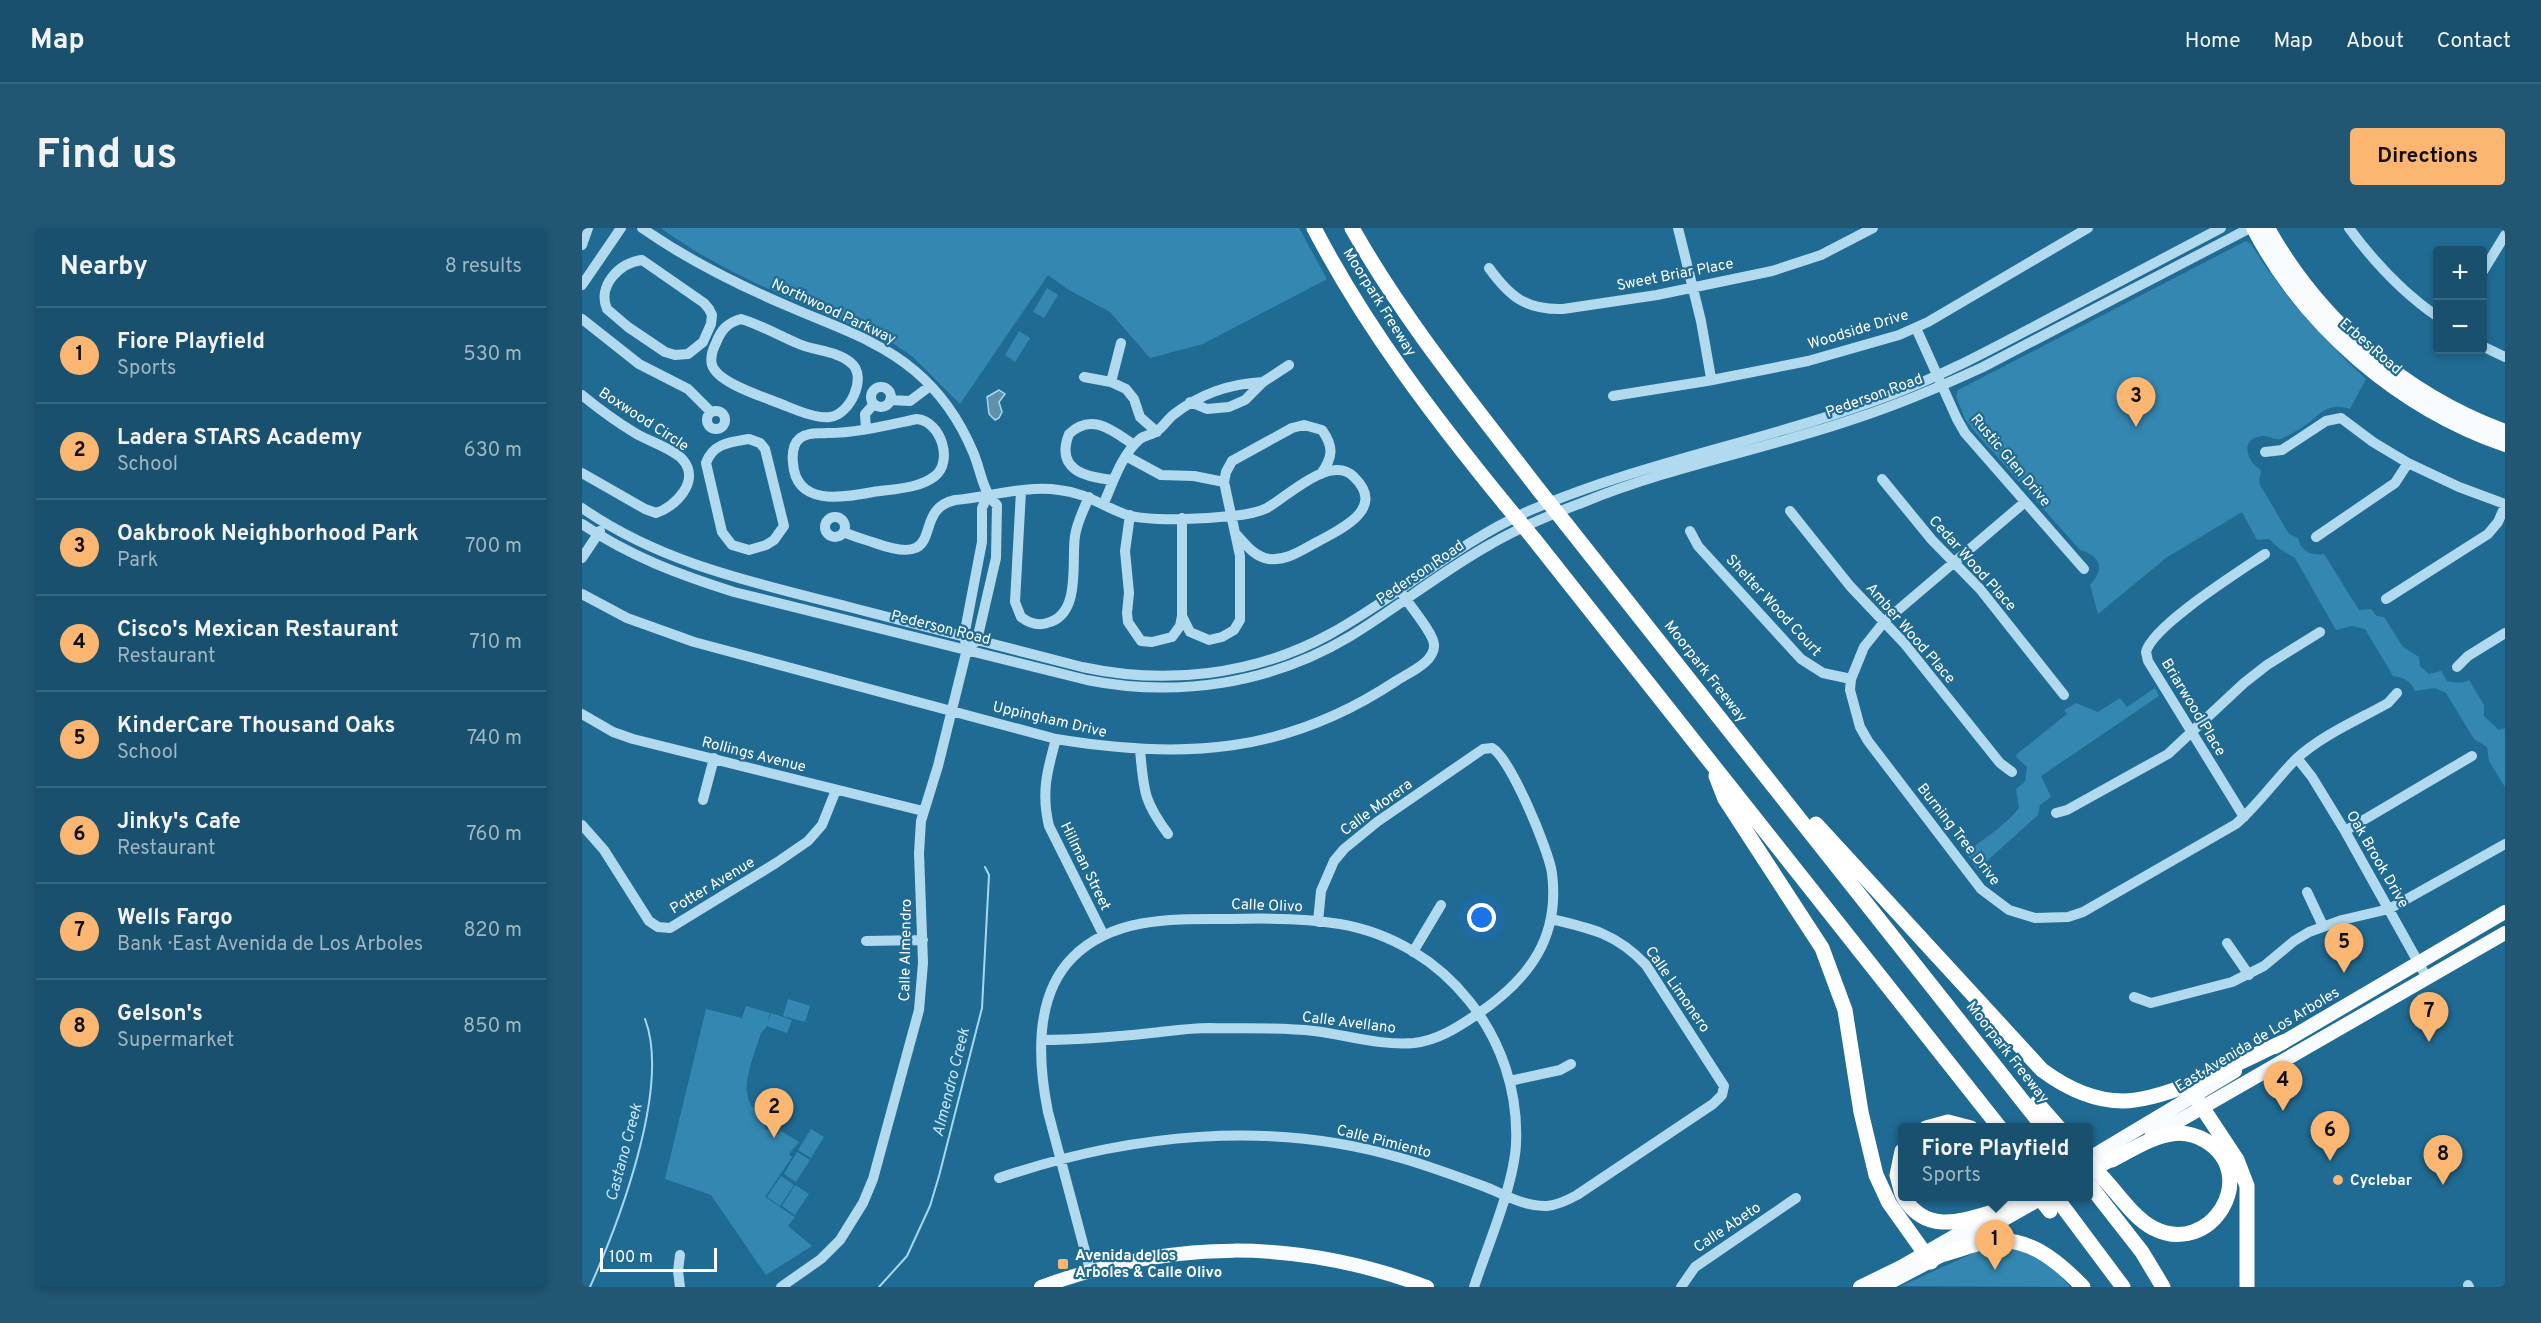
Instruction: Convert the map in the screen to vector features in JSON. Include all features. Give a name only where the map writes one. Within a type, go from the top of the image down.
[{"type":"highway","name":"Moorpark Freeway","points":[[1314,228],[1359,309],[1406,377],[1996,1123]]},
{"type":"highway","name":"Moorpark Freeway","points":[[1352,228],[1414,328],[1538,489],[2040,1123]]},
{"type":"highway","points":[[1703,697],[1882,898],[2042,1070],[2054,1079],[2102,1098],[2124,1101],[2141,1099],[2176,1089],[2283,1042]]},
{"type":"highway","points":[[1707,757],[1725,799],[1822,948],[1845,1010],[1867,1142],[1876,1175],[1890,1203],[1932,1257],[1987,1241],[2026,1244],[2042,1251],[2064,1267],[2083,1287]]},
{"type":"highway","points":[[1949,1006],[2054,1123]]},
{"type":"highway","points":[[2198,1101],[2237,1160],[2247,1186],[2247,1287]]},
{"type":"highway","points":[[2093,1181],[2145,1223],[2169,1233],[2182,1235],[2201,1229],[2213,1221],[2224,1207],[2229,1182],[2227,1167],[2215,1148],[2200,1138],[2180,1133],[2168,1134],[2112,1160]]},
{"type":"highway","points":[[2093,1181],[2163,1287]]},
{"type":"highway","points":[[1908,1201],[1920,1215],[1941,1223],[2003,1209]]},
{"type":"highway","points":[[2053,1202],[2123,1287]]},
{"type":"main road","name":"Erbes Road","points":[[2251,228],[2274,265],[2305,306],[2354,357],[2394,388],[2439,416],[2505,445]]},
{"type":"main road","name":"Erbes Road","points":[[2268,228],[2292,267],[2320,302],[2370,352],[2433,397],[2505,431]]},
{"type":"main road","name":"East Avenida de Los Arboles","points":[[2093,1181],[2112,1160],[2283,1042],[2505,912]]},
{"type":"main road","name":"East Avenida de Los Arboles","points":[[2093,1157],[2427,978],[2505,933]]},
{"type":"main road","points":[[1881,1287],[1932,1257],[2017,1201]]},
{"type":"main road","points":[[1860,1287],[2053,1202]]},
{"type":"main road","points":[[1041,1287],[1090,1270],[1172,1253],[1241,1250],[1337,1260],[1391,1281],[1427,1287]]},
{"type":"street","points":[[582,245],[588,228]]},
{"type":"street","points":[[605,289],[583,280],[621,228]]},
{"type":"street","name":"Northwood Parkway","points":[[642,228],[688,258],[737,283],[876,344],[895,356],[930,386],[959,423],[974,454],[987,497],[997,505],[996,558],[977,640]]},
{"type":"street","points":[[1678,228],[1711,378]]},
{"type":"street","name":"Sweet Briar Place","points":[[1489,268],[1512,296],[1528,305],[1563,309],[1657,295],[1692,285],[1798,264],[1821,255],[1873,228]]},
{"type":"street","name":"Woodside Drive","points":[[1613,396],[1808,360],[1916,328],[2088,228]]},
{"type":"street","name":"Pederson Road","points":[[582,524],[598,535],[667,570],[703,582],[1110,685],[1157,688],[1212,685],[1245,679],[1306,659],[1350,637],[1490,544],[1580,503],[1858,418],[1939,381],[2221,228]]},
{"type":"street","name":"Pederson Road","points":[[582,508],[606,524],[664,554],[730,576],[1108,673],[1157,677],[1205,674],[1257,663],[1308,645],[1344,626],[1485,534],[1551,502],[1599,485],[1850,410],[1983,367],[2251,228]]},
{"type":"street","points":[[2349,228],[2374,260],[2402,289],[2433,313]]},
{"type":"street","points":[[2487,265],[2505,235]]},
{"type":"street","points":[[642,260],[704,303],[712,315],[708,333],[703,342],[688,354],[675,356],[665,352],[614,316],[605,304],[605,289],[622,267],[642,260]]},
{"type":"street","points":[[582,319],[639,364],[688,389],[711,412],[720,412],[725,416],[726,422],[720,429],[726,443]]},
{"type":"street","points":[[741,319],[801,345],[851,363],[856,368],[856,389],[847,408],[839,415],[830,418],[800,411],[728,381],[716,372],[711,363],[712,350],[721,331],[731,321],[741,319]]},
{"type":"street","name":"Rustic Glen Drive","points":[[1916,328],[1965,433],[2084,569]]},
{"type":"street","points":[[1111,382],[1121,343]]},
{"type":"street","points":[[2487,348],[2505,357]]},
{"type":"street","points":[[1190,402],[1207,410],[1229,407],[1245,400],[1263,382],[1289,365]]},
{"type":"street","points":[[1084,377],[1111,382],[1126,389],[1134,399],[1144,423],[1157,432]]},
{"type":"street","points":[[1104,503],[1126,456],[1142,437],[1157,432],[1169,418],[1190,402],[1224,387],[1263,382]]},
{"type":"street","points":[[890,400],[910,401],[930,386]]},
{"type":"street","points":[[856,389],[872,399],[881,407],[890,400],[889,392],[884,388],[875,389],[872,399],[865,414],[866,429]]},
{"type":"street","name":"Boxwood Circle","points":[[582,395],[636,433],[681,458],[688,468],[688,479],[684,492],[675,504],[656,513],[582,473]]},
{"type":"street","points":[[2265,452],[2282,450],[2326,421],[2335,418],[2348,422],[2373,442],[2408,463],[2505,505],[2498,522],[2488,534],[2386,599]]},
{"type":"street","points":[[917,419],[930,422],[939,433],[943,447],[937,475],[925,482],[867,494],[813,495],[804,491],[797,483],[793,466],[794,446],[800,438],[811,433],[866,429],[917,419]]},
{"type":"street","points":[[1113,480],[1093,478],[1074,469],[1066,459],[1065,449],[1069,434],[1085,424],[1100,424],[1134,446]]},
{"type":"street","points":[[1182,616],[1190,632],[1209,640],[1222,638],[1234,630],[1240,621],[1240,556],[1224,482],[1226,472],[1233,461],[1292,428],[1304,424],[1322,430],[1331,445],[1329,462],[1321,474]]},
{"type":"street","points":[[749,439],[760,443],[765,449],[774,493],[783,517],[784,526],[774,540],[749,550],[732,545],[722,532],[706,472],[705,463],[708,456],[726,443],[749,439]]},
{"type":"street","points":[[1126,456],[1161,475],[1194,476],[1224,482]]},
{"type":"street","points":[[2316,537],[2390,487],[2408,463]]},
{"type":"street","points":[[844,532],[887,548],[908,551],[922,544],[933,514],[942,504],[1021,491],[1058,489],[1089,496],[1130,515],[1150,518],[1182,518],[1232,516],[1267,508],[1296,487],[1321,474],[1344,471],[1351,473],[1364,490],[1364,504],[1361,512],[1348,525],[1284,559],[1266,559],[1252,552],[1237,535]]},
{"type":"street","name":"Cedar Wood Place","points":[[1882,479],[1932,540],[1980,589],[2064,695]]},
{"type":"street","points":[[1021,491],[1015,602],[1021,617],[1037,624],[1051,623],[1057,619],[1062,615],[1070,599],[1074,580],[1076,534],[1089,496]]},
{"type":"street","name":"Northwood Parkway","points":[[967,649],[964,636],[982,542],[982,508],[987,497]]},
{"type":"street","name":"Burning Tree Drive","points":[[2025,502],[1884,622],[1864,647],[1851,679],[1854,709],[1868,741],[1981,889],[1998,904],[2019,914],[2051,919],[2083,912],[2244,817],[2311,747],[2388,703],[2397,693]]},
{"type":"street","name":"Amber Wood Place","points":[[1790,511],[1850,586],[1904,643],[2000,763],[2012,772]]},
{"type":"street","points":[[1130,515],[1125,550],[1129,593],[1128,622],[1141,641],[1152,642],[1172,637],[1182,616],[1182,518]]},
{"type":"street","points":[[582,558],[606,524]]},
{"type":"street","name":"Shelter Wood Court","points":[[1690,531],[1698,546],[1801,659],[1823,673],[1851,679]]},
{"type":"street","name":"Briarwood Place","points":[[2244,817],[2148,661],[2146,652],[2147,646],[2205,594],[2265,554]]},
{"type":"street","name":"Uppingham Drive","points":[[582,594],[627,618],[694,642],[1056,739],[1140,750],[1188,750],[1240,744],[1309,726],[1361,704],[1425,662],[1433,654],[1434,645],[1431,635],[1399,590]]},
{"type":"street","points":[[2056,813],[2076,805],[2168,754],[2252,677],[2320,632]]},
{"type":"street","points":[[2457,667],[2468,656],[2505,633]]},
{"type":"street","points":[[967,649],[977,640]]},
{"type":"street","name":"Calle Almendro","points":[[781,1287],[813,1265],[832,1248],[854,1220],[868,1194],[919,1010],[922,940],[919,844],[923,811],[938,766],[967,649]]},
{"type":"street","name":"Rollings Avenue","points":[[582,714],[613,732],[923,811]]},
{"type":"street","name":"Hillman Street","points":[[1056,739],[1044,788],[1049,826],[1103,934]]},
{"type":"street","name":"Calle Avellano","points":[[1042,1040],[1084,1040],[1203,1028],[1304,1030],[1407,1043],[1429,1041],[1479,1013],[1517,983],[1531,966],[1540,950],[1551,919],[1553,885],[1545,844],[1508,767],[1492,748]]},
{"type":"street","name":"Calle Morera","points":[[1318,922],[1321,891],[1334,861],[1344,849],[1365,830],[1483,749],[1492,748]]},
{"type":"street","points":[[1140,750],[1144,793],[1153,813],[1168,834]]},
{"type":"street","points":[[2345,831],[2472,756]]},
{"type":"street","points":[[703,800],[714,758]]},
{"type":"street","name":"Oak Brook Drive","points":[[2298,758],[2345,831],[2427,978]]},
{"type":"street","name":"Potter Avenue","points":[[582,825],[604,850],[649,921],[658,927],[670,928],[808,841],[822,825],[836,790]]},
{"type":"street","points":[[2134,997],[2151,1004],[2168,1001],[2249,975],[2294,941],[2323,926],[2389,909],[2505,844]]},
{"type":"street","points":[[2307,892],[2323,926]]},
{"type":"street","points":[[1413,951],[1442,905]]},
{"type":"street","name":"Calle Olivo","points":[[1090,1270],[1046,1101],[1042,1040],[1045,1011],[1061,972],[1071,958],[1103,934],[1139,923],[1238,919],[1318,922],[1341,924],[1382,937],[1413,951],[1451,979],[1479,1013],[1499,1046],[1510,1081],[1516,1144],[1504,1195],[1474,1287]]},
{"type":"street","name":"Calle Limonero","points":[[1551,919],[1594,929],[1617,939],[1633,951],[1646,965],[1717,1073],[1724,1086],[1724,1091]]},
{"type":"street","points":[[866,941],[922,940]]},
{"type":"street","points":[[2227,943],[2249,975]]},
{"type":"street","points":[[1510,1081],[1560,1070],[1571,1064]]},
{"type":"street","name":"Calle Pimiento","points":[[999,1178],[1061,1159],[1172,1139],[1202,1136],[1263,1136],[1328,1142],[1389,1154],[1534,1205],[1550,1206],[1577,1195],[1713,1104],[1724,1091]]},
{"type":"street","name":"Calle Abeto","points":[[1682,1287],[1695,1267],[1796,1198]]},
{"type":"street","points":[[680,1255],[678,1271],[681,1287]]},
{"type":"shaded area","points":[[661,228],[1299,228],[1327,279],[1203,344],[1150,358],[1110,312],[1069,290],[1048,275],[960,404],[913,357],[894,344],[744,278]]},
{"type":"shaded area","points":[[2246,241],[2251,244],[2276,281],[2304,316],[2366,379],[2350,409],[2333,407],[2281,439],[2263,436],[2250,441],[2247,450],[2252,461],[2261,470],[2259,483],[2289,534],[2298,538],[2301,546],[2307,552],[2324,554],[2359,610],[2371,609],[2377,616],[2384,617],[2403,647],[2419,657],[2420,666],[2429,674],[2441,671],[2447,681],[2458,683],[2469,680],[2484,705],[2484,716],[2499,730],[2505,728],[2505,787],[2489,761],[2487,747],[2474,739],[2446,693],[2435,688],[2415,691],[2407,680],[2393,676],[2365,629],[2352,626],[2336,630],[2295,558],[2281,550],[2269,539],[2257,540],[2242,512],[2166,558],[2098,614],[2090,585],[2098,574],[2099,564],[2096,559],[2080,550],[1965,419],[1956,396],[1958,390]]},
{"type":"shaded area","points":[[1047,288],[1058,295],[1044,318],[1033,312]]},
{"type":"shaded area","points":[[1019,331],[1030,338],[1015,362],[1005,355]]},
{"type":"shaded area","points":[[999,390],[1005,394],[999,402],[1002,412],[995,420],[989,414],[987,397]]},
{"type":"shaded area","points":[[2155,688],[2159,696],[2041,776],[2051,797],[2040,805],[2038,815],[1977,870],[1966,853],[2001,826],[2019,808],[2016,789],[2025,782],[2027,767],[2016,757],[2017,754],[2067,714],[2064,710],[2076,703],[2098,712],[2120,698],[2127,707]]},
{"type":"shaded area","points":[[788,999],[810,1006],[805,1022],[783,1016]]},
{"type":"shaded area","points":[[746,1006],[770,1013],[767,1025],[771,1013],[792,1020],[787,1033],[767,1026],[761,1033],[747,1081],[747,1093],[750,1103],[758,1112],[770,1117],[765,1129],[778,1134],[781,1131],[799,1142],[789,1154],[792,1157],[765,1197],[795,1217],[788,1226],[812,1246],[766,1275],[711,1195],[665,1179],[706,1009],[742,1018]]},
{"type":"shaded area","points":[[811,1129],[824,1137],[811,1158],[798,1150]]},
{"type":"shaded area","points":[[797,1152],[810,1160],[796,1182],[784,1174]]},
{"type":"shaded area","points":[[781,1176],[794,1185],[780,1206],[767,1197]]},
{"type":"shaded area","points":[[795,1185],[809,1194],[795,1215],[782,1206]]},
{"type":"shaded area","points":[[1998,1247],[2021,1251],[2039,1258],[2047,1263],[2070,1287],[1901,1286],[1976,1252]]},
{"type":"waterway","name":"Almendro Creek","points":[[879,1287],[907,1256],[930,1206],[982,1008],[989,875],[985,867]]},
{"type":"waterway","name":"Castano Creek","points":[[590,1287],[627,1192],[647,1117],[651,1080],[651,1047],[645,1019]]},
{"type":"place","name":"Oakbrook Neighborhood Park","points":[[2136,427]]},
{"type":"place","name":"KinderCare Thousand Oaks","points":[[2344,973]]},
{"type":"place","name":"Wells Fargo","points":[[2429,1042]]},
{"type":"place","name":"Cisco's Mexican Restaurant","points":[[2283,1111]]},
{"type":"place","name":"Ladera STARS Academy","points":[[774,1138]]},
{"type":"place","name":"Jinky's Cafe","points":[[2330,1161]]},
{"type":"place","name":"Cyclebar","points":[[2338,1180]]},
{"type":"place","name":"Gelson's","points":[[2443,1185]]},
{"type":"place","name":"Avenida de los Arboles & Calle Olivo","points":[[1063,1264]]},
{"type":"place","name":"Fiore Playfield","points":[[1995,1270]]}]
